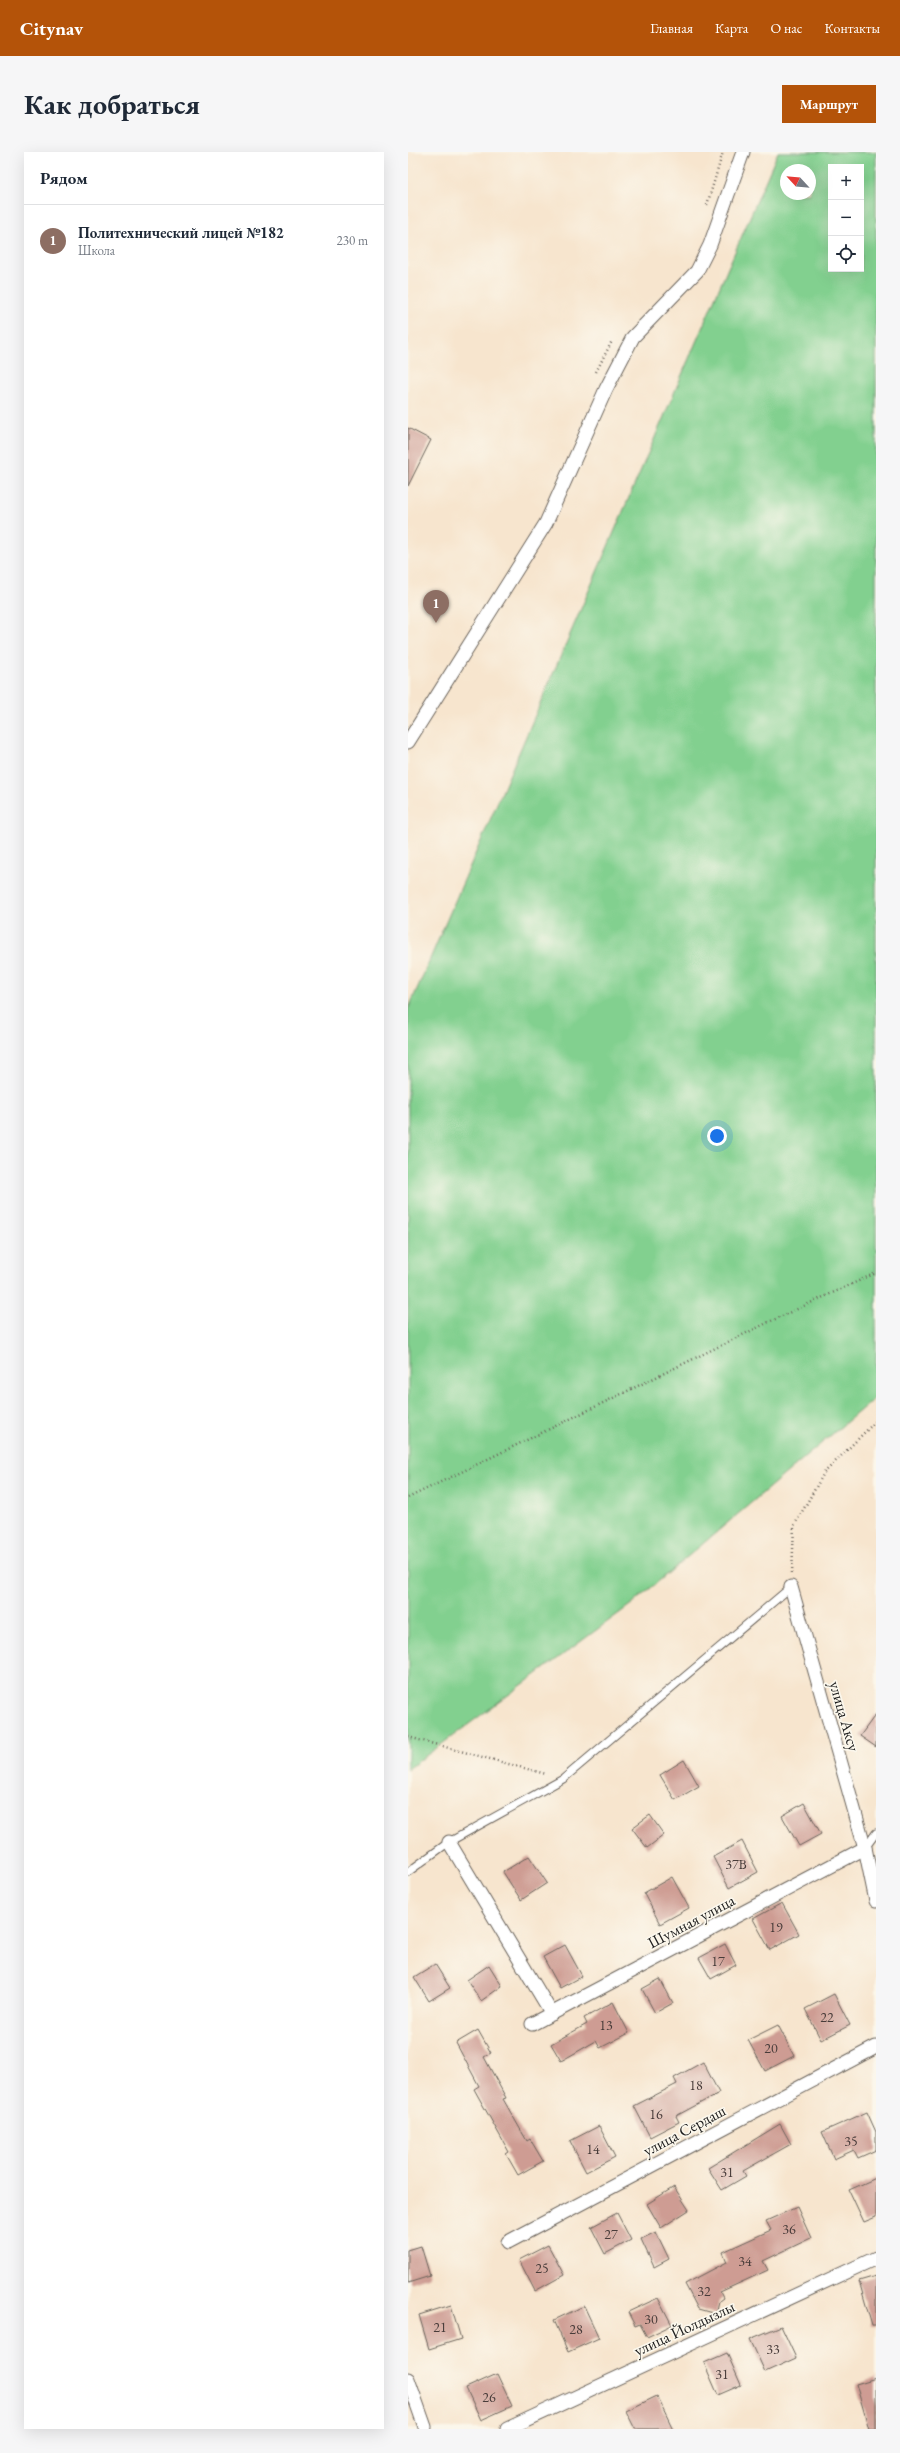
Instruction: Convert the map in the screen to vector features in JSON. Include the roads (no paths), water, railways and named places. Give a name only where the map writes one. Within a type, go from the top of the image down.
[{"type":"street","points":[[408,742],[546,523],[606,389],[633,337],[697,271],[710,246],[744,152]]},
{"type":"street","name":"улица Аксу","points":[[791,1588],[865,1848],[876,1901]]},
{"type":"street","points":[[449,1842],[552,2014]]},
{"type":"street","name":"Шумная улица","points":[[532,2024],[865,1848]]},
{"type":"street","name":"улица Сердаш","points":[[508,2242],[876,2047]]},
{"type":"street","name":"улица Йолдызлы","points":[[507,2429],[876,2258]]},
{"type":"street","points":[[408,2379],[425,2428]]},
{"type":"lane","points":[[408,1872],[449,1842],[563,1779],[791,1588]]},
{"type":"lane","points":[[865,1848],[876,1833]]},
{"type":"place","name":"Политехнический лицей №182","points":[[436,623]]}]
